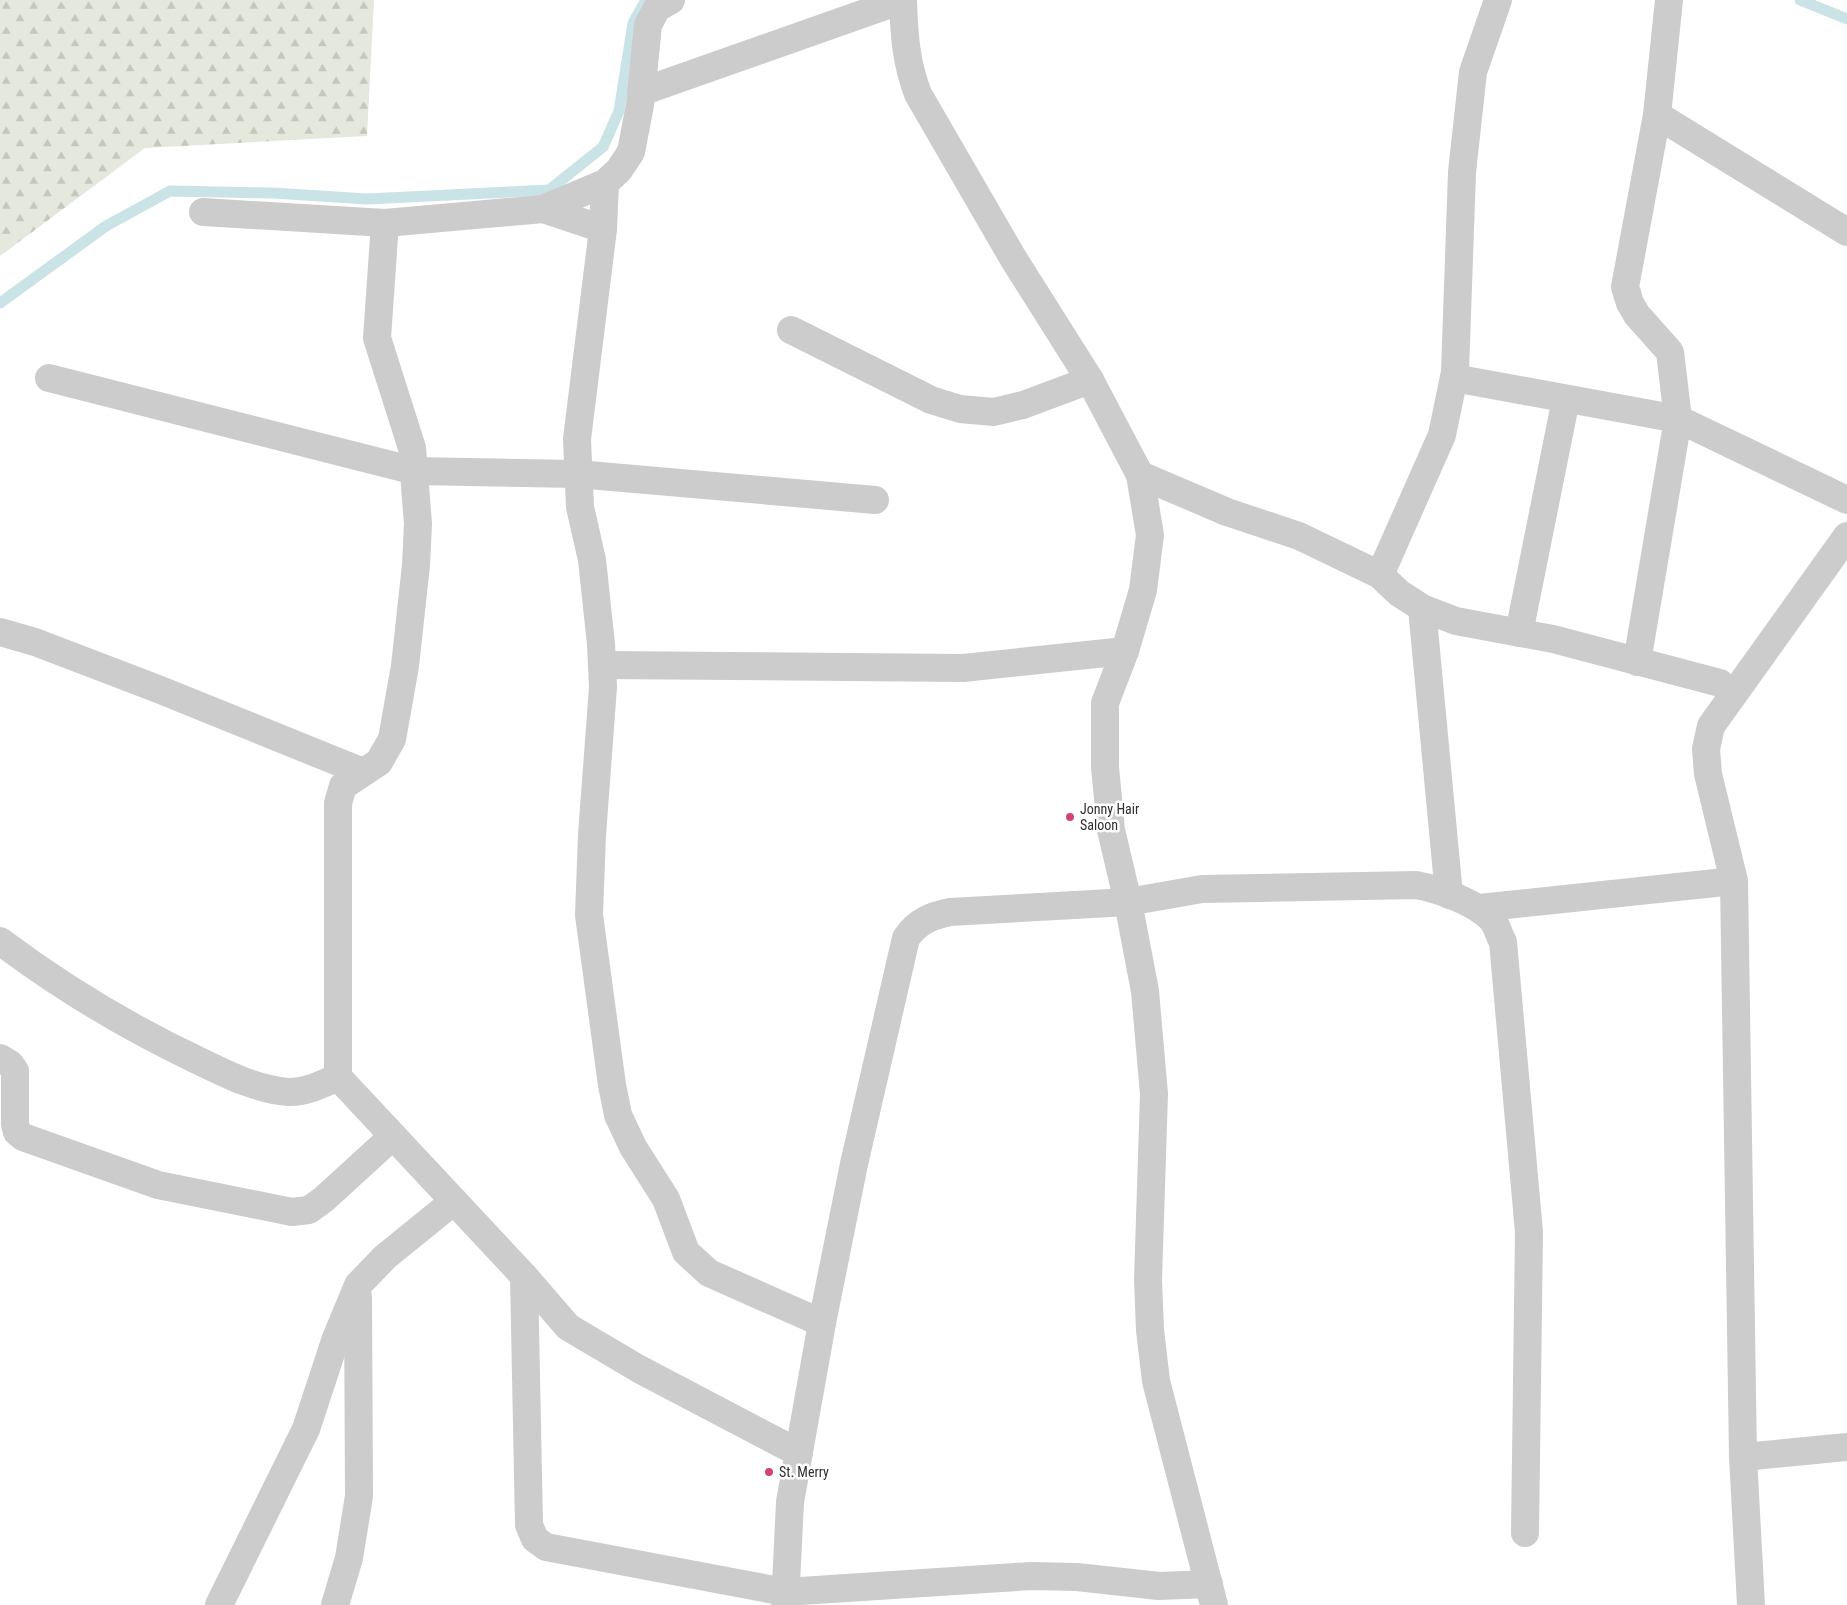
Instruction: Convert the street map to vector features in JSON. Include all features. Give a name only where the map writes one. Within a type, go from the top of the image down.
[{"type":"street","points":[[203,212],[385,223],[543,209],[605,183],[619,170],[631,152],[641,92],[648,26],[657,8],[671,0]]},
{"type":"street","points":[[524,1276],[529,1525],[535,1539],[546,1546],[785,1598],[1031,1576],[1077,1577],[1159,1586],[1212,1595],[1156,1381],[1150,1330],[1148,1280],[1154,1094],[1145,991],[1128,902],[1111,830],[1105,767],[1105,704],[1125,651],[1143,590],[1150,535],[1140,474],[1090,380],[1013,258],[918,94],[904,47],[902,0],[641,92]]},
{"type":"street","points":[[1380,574],[1442,435],[1454,378],[1462,172],[1473,72],[1498,0]]},
{"type":"street","points":[[1637,662],[1678,419],[1670,352],[1637,315],[1630,303],[1625,287],[1657,115],[1669,0]]},
{"type":"street","points":[[1657,115],[1847,232]]},
{"type":"street","points":[[605,183],[602,229],[577,439],[577,474],[580,506],[592,560],[602,665],[603,687],[592,835],[589,915],[612,1085],[618,1115],[633,1147],[666,1199],[686,1252],[709,1273],[822,1323]]},
{"type":"street","points":[[543,209],[602,229]]},
{"type":"street","points":[[385,223],[377,338],[412,448],[415,471],[417,546],[405,666],[392,739],[379,762],[344,786],[338,803],[338,1077],[524,1276],[568,1327],[639,1369],[799,1453]]},
{"type":"street","points":[[791,330],[931,400],[960,409],[994,412],[1023,405],[1090,380]]},
{"type":"street","points":[[49,378],[415,471],[577,474],[875,500]]},
{"type":"street","points":[[1454,378],[1678,419],[1847,500]]},
{"type":"street","points":[[1519,632],[1566,399]]},
{"type":"street","points":[[1140,474],[1227,512],[1299,536],[1380,574],[1399,593],[1422,608],[1456,621],[1553,639],[1637,662],[1683,672],[1720,684]]},
{"type":"street","points":[[1750,1605],[1744,1457],[1734,881],[1708,774],[1706,749],[1711,726],[1847,536]]},
{"type":"street","points":[[1422,608],[1449,895]]},
{"type":"street","points":[[0,632],[35,642],[149,685],[363,772]]},
{"type":"street","points":[[602,665],[963,668],[1125,651]]},
{"type":"street","points":[[1479,908],[1734,881]]},
{"type":"street","points":[[785,1598],[790,1502],[822,1323],[854,1164],[906,938],[921,921],[935,915],[950,912],[1128,902],[1202,889],[1416,885],[1432,888],[1479,908],[1494,923],[1503,942],[1529,1232],[1525,1533]]},
{"type":"street","points":[[0,941],[42,973],[145,1035],[240,1081],[287,1092],[298,1092],[338,1077]]},
{"type":"street","points":[[0,1058],[10,1064],[15,1071],[15,1124],[17,1132],[23,1137],[158,1185],[292,1212],[309,1210],[324,1199],[393,1136]]},
{"type":"street","points":[[219,1605],[306,1429],[336,1338],[358,1285],[385,1256],[454,1201]]},
{"type":"street","points":[[335,1605],[349,1558],[359,1496],[358,1285]]},
{"type":"street","points":[[1744,1457],[1847,1447]]},
{"type":"green space","points":[[0,0],[374,0],[367,136],[145,148],[0,256]]},
{"type":"waterway","points":[[0,303],[106,226],[170,191],[273,193],[367,199],[549,190],[603,147],[619,111],[633,23],[646,0]]},
{"type":"waterway","points":[[1800,0],[1847,19]]},
{"type":"place","name":"Jonny Hair Saloon","points":[[1070,817]]},
{"type":"place","name":"St. Merry","points":[[769,1472]]}]
